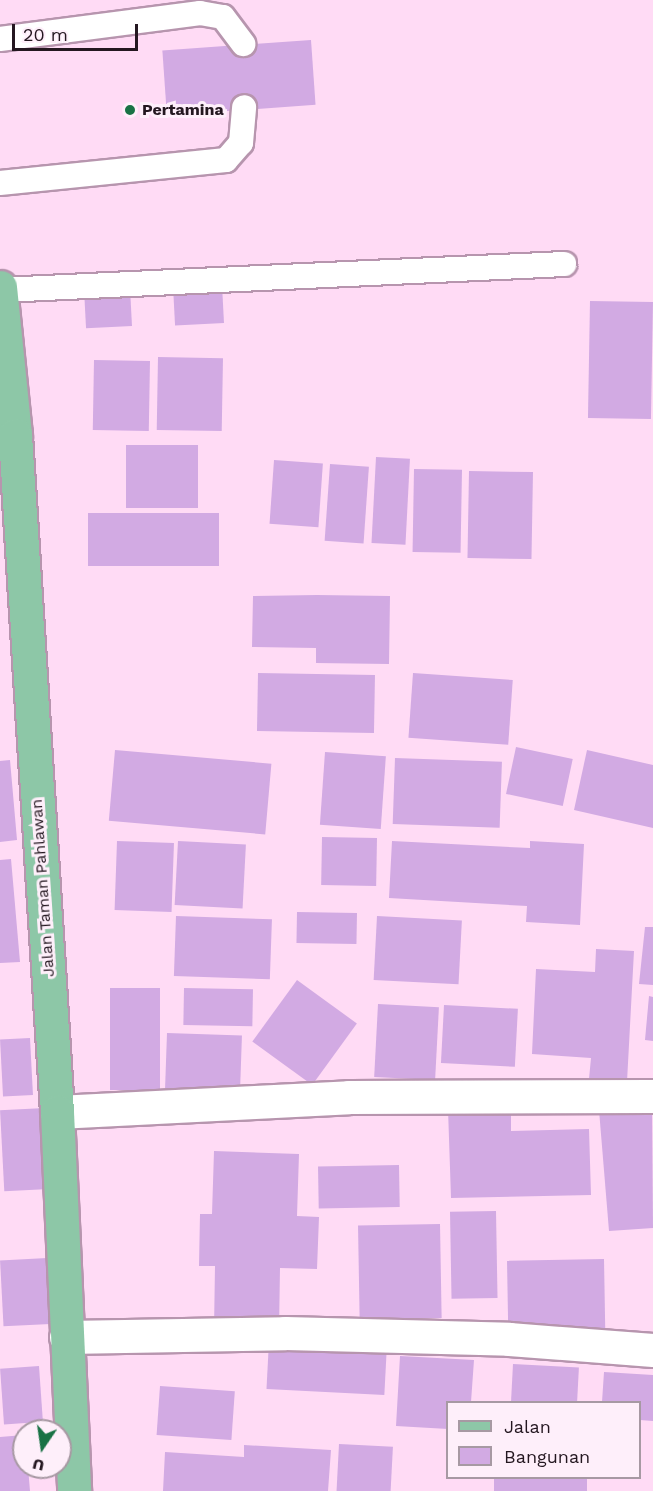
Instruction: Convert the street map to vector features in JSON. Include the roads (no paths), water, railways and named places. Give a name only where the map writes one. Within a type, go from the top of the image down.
[{"type":"main road","name":"Jalan Taman Pahlawan","points":[[0,288],[7,436],[57,1112],[74,1491]]},
{"type":"street","points":[[57,1112],[349,1097],[653,1096]]},
{"type":"street","points":[[66,1337],[285,1333],[509,1339],[653,1350]]},
{"type":"lane","points":[[0,39],[200,14],[223,17],[243,44]]},
{"type":"lane","points":[[0,183],[226,160],[241,143],[244,107]]},
{"type":"lane","points":[[0,288],[564,264]]},
{"type":"place","name":"Pertamina","points":[[130,110]]}]
